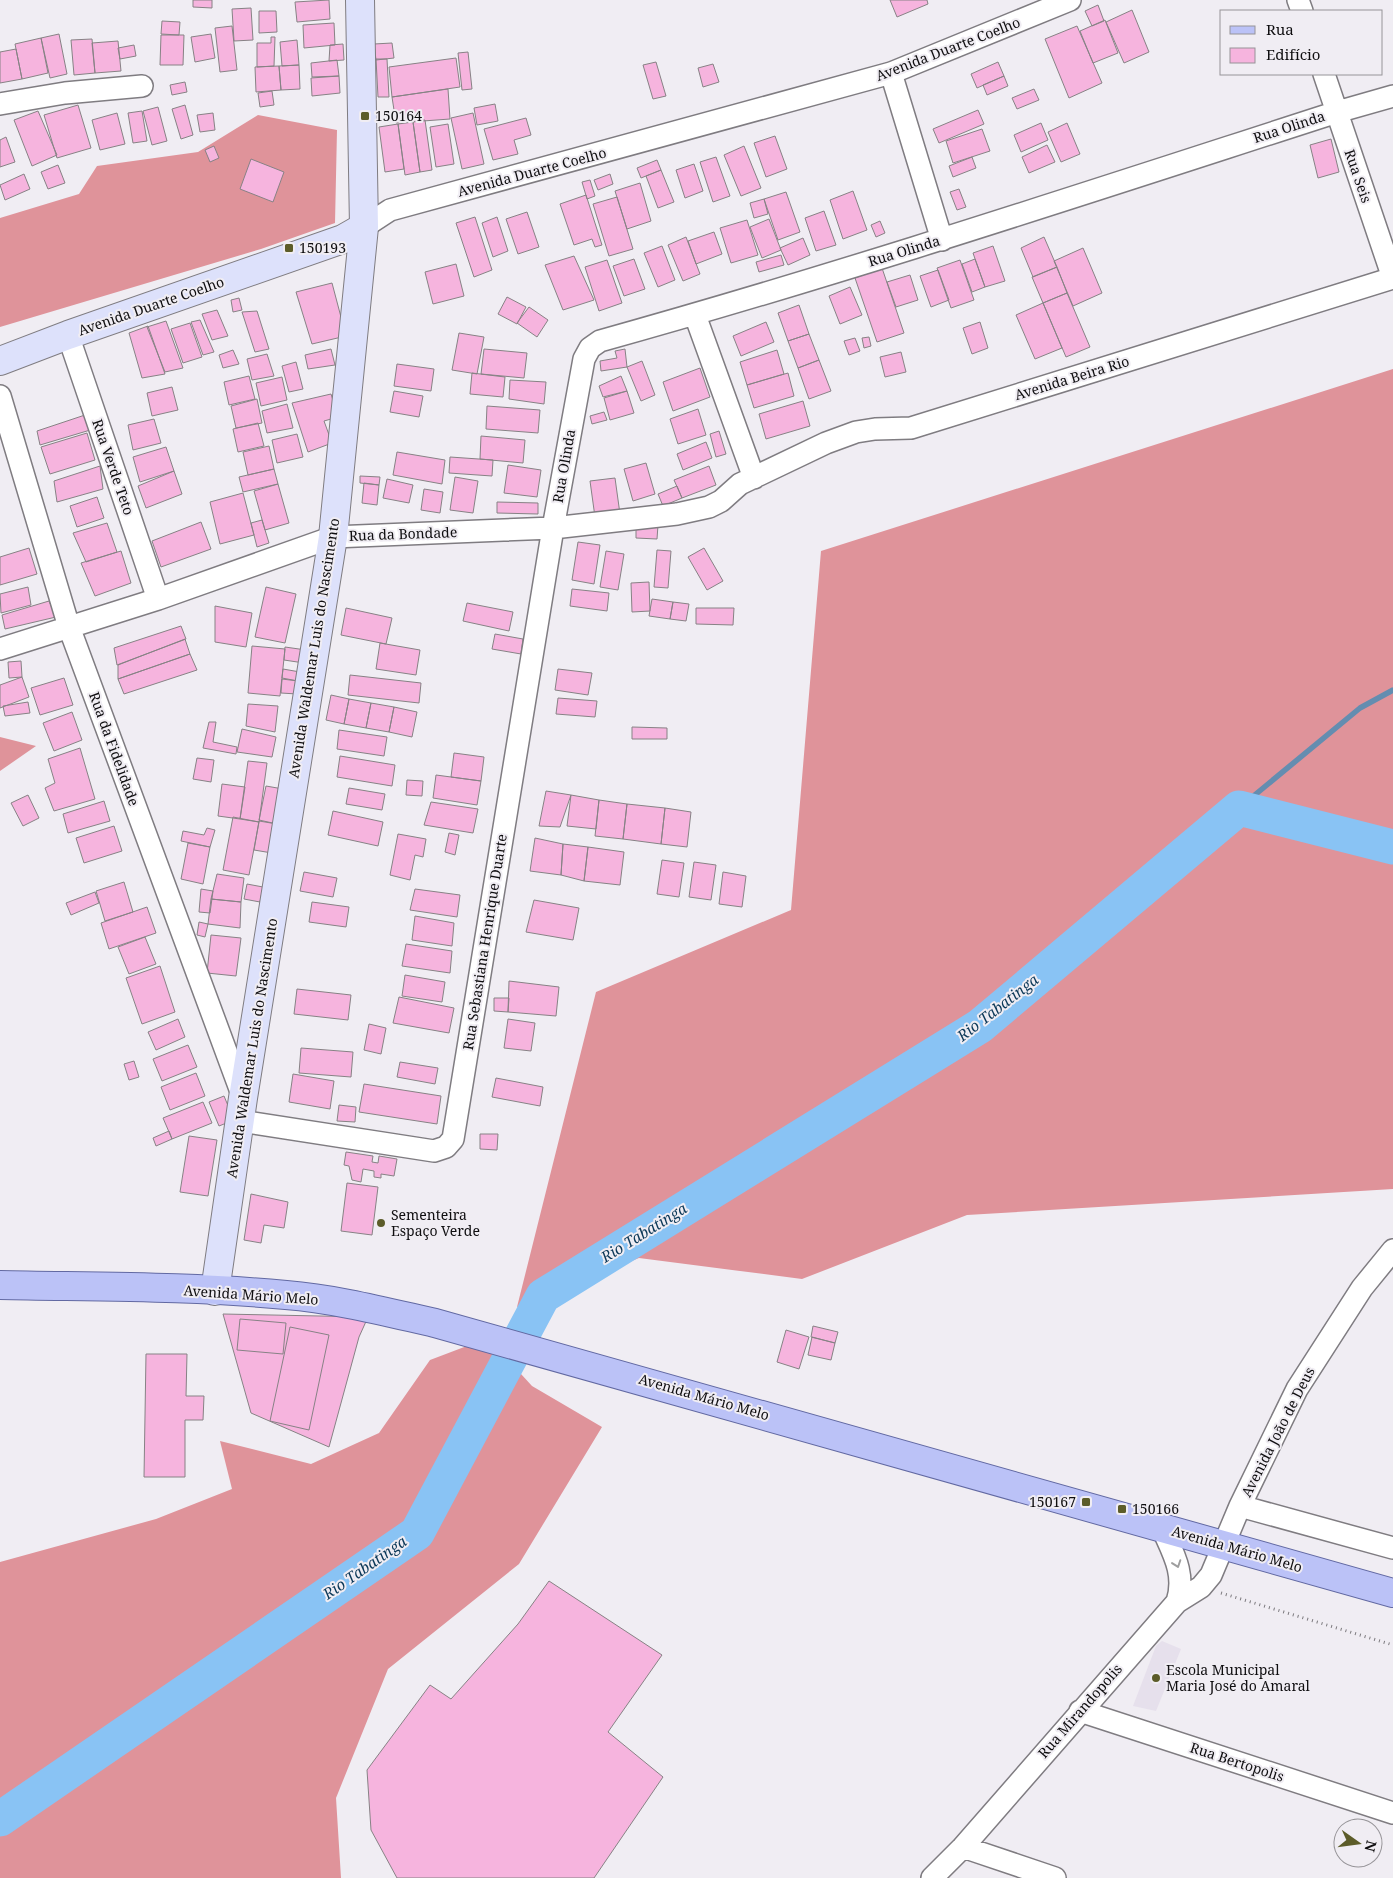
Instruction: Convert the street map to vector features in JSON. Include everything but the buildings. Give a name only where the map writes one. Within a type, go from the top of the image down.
[{"type":"main road","name":"Avenida Waldemar Luis do Nascimento","points":[[216,1291],[242,1109],[333,537],[364,227],[360,0]]},
{"type":"main road","name":"Avenida Duarte Coelho","points":[[0,361],[68,335],[343,239],[364,227]]},
{"type":"main road","name":"Avenida Mário Melo","points":[[0,1285],[216,1291],[286,1295],[346,1304],[435,1323],[576,1361],[1393,1593]]},
{"type":"street","name":"Avenida Duarte Coelho","points":[[364,227],[390,210],[891,73],[1070,0]]},
{"type":"street","points":[[891,73],[942,240]]},
{"type":"street","name":"Rua Seis","points":[[1324,75],[1393,278]]},
{"type":"street","points":[[0,104],[65,93],[142,86]]},
{"type":"street","name":"Rua Olinda","points":[[553,528],[584,359],[590,348],[600,341],[695,315],[942,240],[1337,112],[1393,96]]},
{"type":"street","name":"Avenida Beira Rio","points":[[754,478],[826,443],[856,432],[875,428],[911,428],[1393,278]]},
{"type":"street","points":[[695,315],[754,478]]},
{"type":"street","name":"Rua Verde Teto","points":[[68,335],[158,599]]},
{"type":"street","name":"Rua da Fidelidade","points":[[0,396],[69,627],[242,1109]]},
{"type":"street","name":"Rua da Bondade","points":[[0,649],[158,599],[333,537],[553,528],[677,514],[709,507],[722,501],[740,484],[754,478]]},
{"type":"street","name":"Rua Sebastiana Henrique Duarte","points":[[242,1109],[434,1151],[446,1147],[453,1139],[553,528]]},
{"type":"street","name":"Avenida João de Deus","points":[[1224,1545],[1240,1506],[1297,1388],[1362,1288],[1393,1250]]},
{"type":"street","points":[[1240,1506],[1393,1548]]},
{"type":"street","points":[[1162,1528],[1180,1574],[1181,1587],[1177,1602]]},
{"type":"street","name":"Rua Mirandopolis","points":[[932,1878],[963,1847],[1177,1602],[1201,1587],[1211,1575],[1224,1545]]},
{"type":"street","name":"Rua Bertopolis","points":[[1080,1711],[1393,1813]]},
{"type":"street","points":[[963,1847],[1055,1878]]},
{"type":"path","points":[[1201,1587],[1393,1645]]},
{"type":"shaded area","points":[[258,115],[337,130],[335,223],[261,249],[0,327],[0,218],[79,194],[97,166],[198,152]]},
{"type":"shaded area","points":[[1393,369],[1393,1189],[967,1215],[802,1279],[639,1258],[517,1307],[596,992],[791,910],[821,551]]},
{"type":"shaded area","points":[[0,737],[36,746],[0,771]]},
{"type":"shaded area","points":[[488,1338],[532,1386],[602,1427],[519,1564],[388,1669],[336,1798],[341,1878],[0,1878],[0,1562],[156,1519],[232,1489],[220,1441],[311,1464],[379,1433],[430,1360]]},
{"type":"shaded area","name":"Escola Municipal Maria José do Amaral","points":[[1162,1641],[1181,1649],[1156,1711],[1133,1706],[1156,1646]]},
{"type":"waterway","points":[[1239,808],[1360,708],[1393,690]]},
{"type":"waterway","name":"Rio Tabatinga","points":[[0,1819],[417,1533],[543,1296],[980,1026],[1239,808],[1393,847]]},
{"type":"place","name":"150164","points":[[365,116]]},
{"type":"place","name":"150193","points":[[289,248]]},
{"type":"place","name":"Sementeira Espaço Verde","points":[[381,1223]]},
{"type":"place","name":"150167","points":[[1086,1502]]},
{"type":"place","name":"150166","points":[[1122,1509]]},
{"type":"place","name":"Escola Municipal Maria José do Amaral","points":[[1156,1678]]}]
